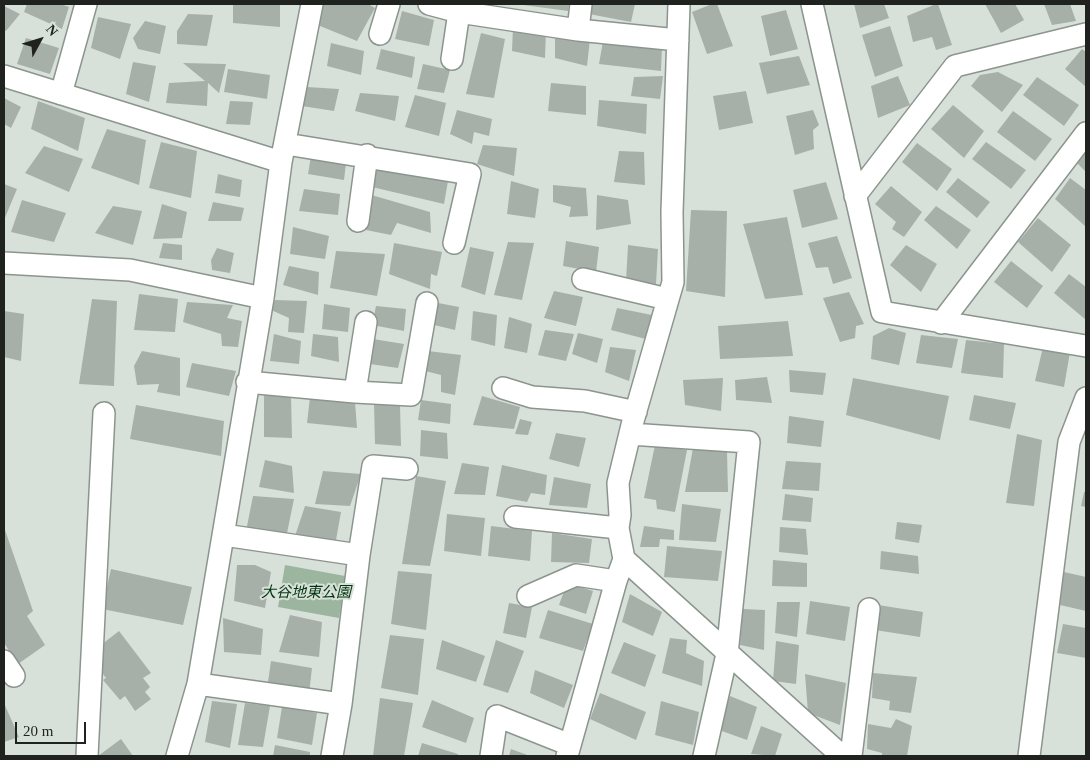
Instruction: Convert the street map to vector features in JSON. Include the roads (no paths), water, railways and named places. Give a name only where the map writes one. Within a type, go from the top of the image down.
[{"type":"street","points":[[61,94],[86,4]]},
{"type":"street","points":[[177,756],[198,684],[224,534],[247,382],[263,298],[284,153],[312,4]]},
{"type":"street","points":[[380,34],[389,4]]},
{"type":"street","points":[[429,4],[459,12],[578,30],[678,40]]},
{"type":"street","points":[[578,30],[581,4]]},
{"type":"street","points":[[490,756],[496,716],[569,750],[616,581],[624,559],[618,528],[620,515],[618,483],[673,282],[672,212],[678,4]]},
{"type":"street","points":[[812,4],[882,312],[1086,346]]},
{"type":"street","points":[[452,60],[459,12]]},
{"type":"street","points":[[856,196],[955,66],[1086,34]]},
{"type":"street","points":[[4,76],[61,94],[284,153],[367,155],[470,174],[454,243]]},
{"type":"street","points":[[941,322],[1086,133]]},
{"type":"street","points":[[358,221],[367,155]]},
{"type":"street","points":[[4,262],[130,270],[263,298]]},
{"type":"street","points":[[583,279],[667,300]]},
{"type":"street","points":[[247,382],[411,395],[427,303]]},
{"type":"street","points":[[355,392],[366,322]]},
{"type":"street","points":[[503,388],[532,397],[585,402],[636,412]]},
{"type":"street","points":[[1029,756],[1069,442],[1086,398]]},
{"type":"street","points":[[87,756],[104,413]]},
{"type":"street","points":[[630,434],[749,442],[727,654],[704,756]]},
{"type":"street","points":[[332,756],[342,704],[358,556],[373,466],[407,469]]},
{"type":"street","points":[[515,517],[618,528]]},
{"type":"street","points":[[224,534],[358,556]]},
{"type":"street","points":[[624,559],[842,756]]},
{"type":"street","points":[[528,596],[576,575],[616,581]]},
{"type":"street","points":[[852,756],[869,609]]},
{"type":"street","points":[[198,684],[342,704]]},
{"type":"park label","name":"大谷地東公園","points":[[306,591]]}]
